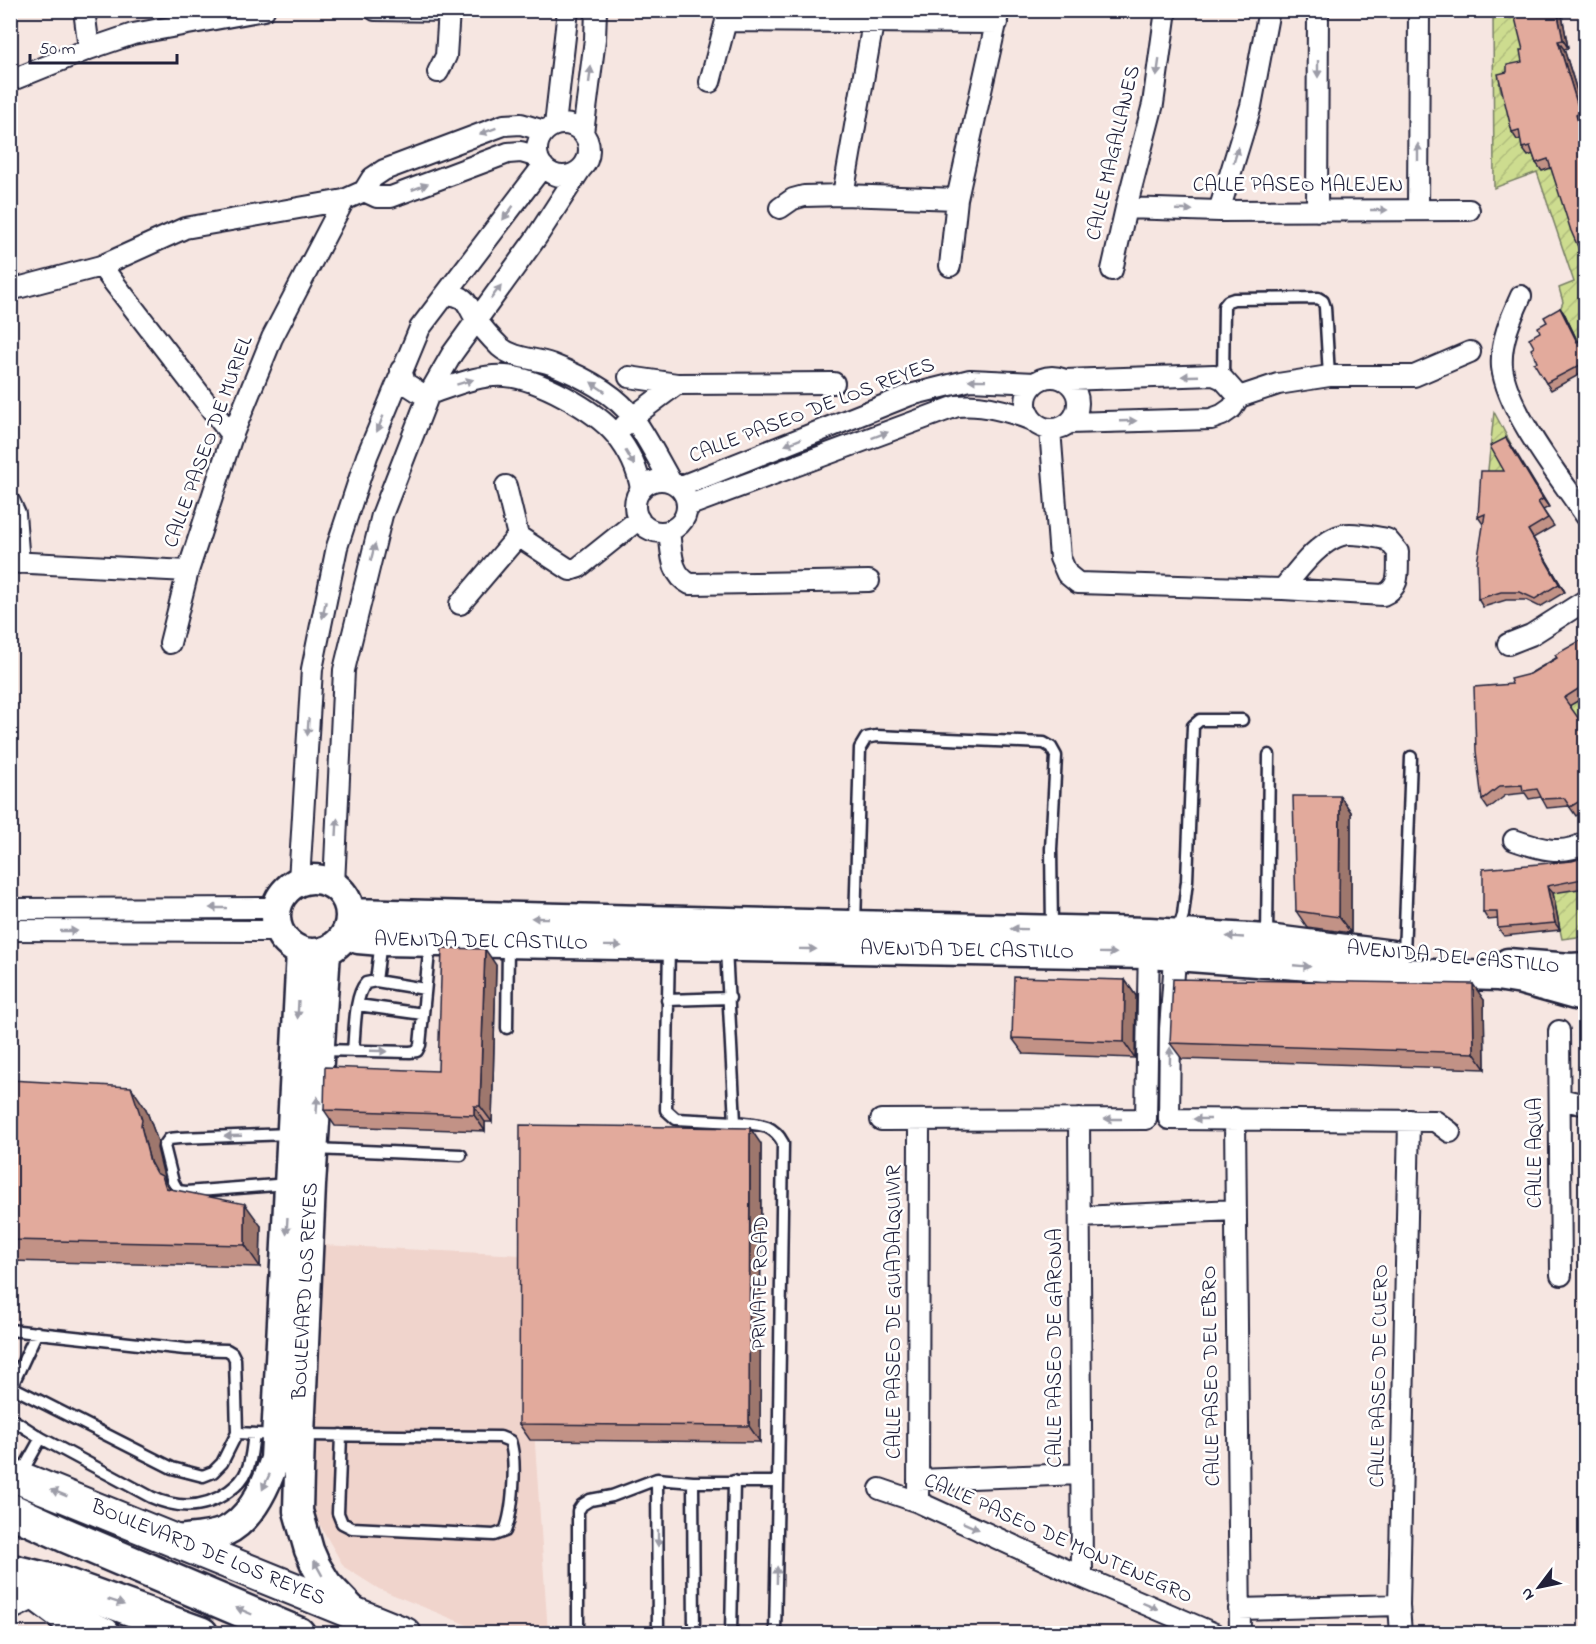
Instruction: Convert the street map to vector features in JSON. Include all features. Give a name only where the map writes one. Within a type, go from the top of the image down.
[{"type":"highway","points":[[10,1510],[298,1634]]},
{"type":"highway","points":[[18,1587],[60,1583],[201,1634]]},
{"type":"main road","points":[[316,879],[334,885],[348,903],[331,937],[288,944],[278,919],[281,896],[299,881],[316,879]]},
{"type":"main road","name":"AVENIDA DEL CASTILLO","points":[[331,937],[669,934],[1162,944],[1403,965],[1497,976],[1522,980],[1586,998]]},
{"type":"main road","name":"AVENIDA DEL CASTILLO","points":[[331,937],[381,941],[508,943],[669,934]]},
{"type":"main road","name":"BOULEVARD LOS REYES","points":[[303,1141],[320,1050],[331,937]]},
{"type":"main road","name":"BOULEVARD LOS REYES","points":[[177,1540],[224,1532],[243,1518],[263,1490],[275,1460],[303,1141],[331,937]]},
{"type":"main road","name":"AVENIDA DEL CASTILLO","points":[[1162,944],[1267,939],[1403,965],[1586,967]]},
{"type":"main road","name":"BOULEVARD LOS REYES","points":[[277,1435],[312,1558],[327,1584],[366,1623]]},
{"type":"main road","name":"BOULEVARD DE LOS REYES","points":[[15,1475],[177,1540],[366,1623],[405,1634]]},
{"type":"main road","points":[[65,1535],[95,1534],[130,1541],[347,1626],[366,1623]]},
{"type":"main road","points":[[18,1587],[65,1616],[104,1634]]},
{"type":"street","points":[[84,10],[89,49]]},
{"type":"street","points":[[10,81],[133,34],[264,10]]},
{"type":"street","points":[[375,10],[449,11],[446,56],[438,72]]},
{"type":"street","points":[[541,162],[537,148],[539,139],[550,128],[568,10]]},
{"type":"street","points":[[583,133],[595,39],[596,10]]},
{"type":"street","name":"CALLE MAGALLANES","points":[[1112,270],[1153,104],[1166,10]]},
{"type":"street","points":[[1219,211],[1251,106],[1269,10]]},
{"type":"street","points":[[1317,211],[1318,10]]},
{"type":"street","points":[[1418,210],[1419,10]]},
{"type":"street","points":[[710,82],[725,16],[873,23],[998,17],[957,198],[950,266]]},
{"type":"street","points":[[843,195],[873,23]]},
{"type":"street","points":[[10,290],[101,266],[185,228],[344,200],[364,191],[372,178],[384,170],[504,125],[521,124],[550,128],[565,123],[575,126],[588,142],[589,152],[586,162],[536,238],[452,354],[429,394],[382,515],[344,670],[334,885]]},
{"type":"street","points":[[364,191],[377,197],[392,197],[508,153],[521,152],[541,162],[551,173],[561,176],[571,175],[580,170]]},
{"type":"street","points":[[299,881],[312,669],[337,547],[367,456],[420,327],[448,294],[541,162]]},
{"type":"street","points":[[780,208],[804,196],[957,198]]},
{"type":"street","name":"CALLE PASEO DE MURIEL","points":[[170,643],[188,571],[232,436],[272,338],[344,200]]},
{"type":"street","name":"CALLE PASEO MALEJEN","points":[[1126,208],[1219,211],[1470,210]]},
{"type":"street","points":[[101,266],[232,436]]},
{"type":"street","points":[[401,370],[405,383],[422,394],[429,394],[474,379],[504,375],[560,393],[595,416],[616,435],[638,471],[641,489],[635,504],[639,519],[644,526],[652,531],[669,531],[682,522],[687,506],[684,492],[675,484],[633,417],[611,397],[584,378],[549,364],[512,355],[500,347],[476,319],[470,305],[460,296],[448,294]]},
{"type":"street","points":[[1521,296],[1506,332],[1502,366],[1511,396],[1528,429],[1586,516]]},
{"type":"street","points":[[1069,423],[1211,419],[1232,408],[1239,397],[1278,384],[1329,376],[1414,376],[1470,352]]},
{"type":"street","points":[[1064,380],[1214,375],[1223,379],[1239,397]]},
{"type":"street","points":[[629,377],[677,384],[834,383]]},
{"type":"street","points":[[687,506],[957,406],[970,405],[1009,411],[1050,429],[1060,428],[1076,415],[1077,395],[1072,386],[1055,377],[1045,378],[1035,383],[1026,401],[1032,420]]},
{"type":"street","name":"CALLE PASEO DE LOS REYES","points":[[675,484],[910,395],[970,380],[1035,383]]},
{"type":"street","points":[[616,435],[633,417],[677,384]]},
{"type":"street","points":[[1050,429],[1060,558],[1067,574],[1078,583],[1283,589],[1383,596],[1391,592],[1396,585],[1398,552],[1387,539],[1341,535],[1312,554],[1283,589]]},
{"type":"street","points":[[641,489],[655,481],[675,484]]},
{"type":"street","points":[[506,486],[518,536],[570,570],[579,567],[639,519]]},
{"type":"street","points":[[10,503],[15,514],[15,563],[188,571]]},
{"type":"street","points":[[669,531],[676,572],[681,580],[690,584],[869,581]]},
{"type":"street","points":[[460,604],[518,536]]},
{"type":"street","points":[[1509,644],[1531,635],[1586,600]]},
{"type":"street","points":[[316,650],[348,654]]},
{"type":"street","points":[[306,771],[340,771]]},
{"type":"street","points":[[1514,840],[1541,849],[1560,850],[1580,846],[1586,842]]},
{"type":"street","points":[[10,909],[278,919]]},
{"type":"street","points":[[10,930],[278,919]]},
{"type":"street","points":[[881,1120],[1146,1119],[1146,1083],[1162,944]]},
{"type":"street","points":[[1162,944],[1170,1029],[1169,1119],[1436,1121],[1450,1132]]},
{"type":"street","name":"CALLE AQUA","points":[[1559,1031],[1561,1275]]},
{"type":"street","points":[[1146,1083],[1169,1083]]},
{"type":"street","points":[[1560,1100],[1586,1105]]},
{"type":"street","name":"CALLE PASEO DEL EBRO","points":[[1235,1118],[1240,1634]]},
{"type":"street","name":"CALLE PASEO DE GARONA","points":[[1079,1119],[1082,1577]]},
{"type":"street","name":"CALLE PASEO DE CUERO","points":[[1401,1634],[1399,1605],[1409,1120]]},
{"type":"street","name":"CALLE PASEO DE GUADALQUIVIR","points":[[918,1502],[919,1121]]},
{"type":"street","points":[[1080,1217],[1235,1210]]},
{"type":"street","points":[[918,1480],[1080,1474]]},
{"type":"street","name":"CALLE PASEO DE MONTENEGRO","points":[[880,1489],[918,1502],[1082,1577],[1215,1634]]},
{"type":"street","points":[[1239,1609],[1399,1605]]},
{"type":"lane","points":[[1223,379],[1224,306],[1228,301],[1234,299],[1318,298],[1323,301],[1329,376]]},
{"type":"lane","points":[[1162,944],[1183,915],[1187,881],[1193,726],[1200,720],[1242,720]]},
{"type":"lane","points":[[854,938],[860,748],[866,738],[876,736],[1044,743],[1051,747],[1056,756],[1051,849],[1052,941]]},
{"type":"lane","points":[[1267,939],[1269,755]]},
{"type":"lane","points":[[1403,965],[1411,757]]},
{"type":"lane","name":"PRIVATE ROAD","points":[[669,934],[666,1110],[676,1119],[735,1122],[770,1127],[778,1133],[783,1143],[775,1634]]},
{"type":"lane","points":[[725,935],[735,1122]]},
{"type":"lane","points":[[376,981],[381,941]]},
{"type":"lane","points":[[320,1050],[417,1051],[420,1045],[430,941]]},
{"type":"lane","points":[[507,1028],[508,943]]},
{"type":"lane","points":[[352,1050],[357,1005],[361,988],[366,983],[376,981],[426,989]]},
{"type":"lane","points":[[667,1000],[730,998]]},
{"type":"lane","points":[[357,1005],[423,1014]]},
{"type":"lane","points":[[300,1184],[178,1191],[173,1182],[164,1146],[170,1139],[179,1138],[303,1141],[461,1155]]},
{"type":"lane","points":[[10,1330],[37,1332],[185,1349],[227,1350],[232,1353],[235,1359],[237,1433],[222,1463],[213,1472],[203,1476],[172,1468],[11,1389],[37,1332]]},
{"type":"lane","points":[[10,1418],[41,1438],[166,1504],[195,1506],[217,1500],[235,1487],[277,1435]]},
{"type":"lane","points":[[237,1433],[500,1437],[510,1442],[514,1453],[510,1519],[505,1531],[494,1534],[352,1528],[342,1523],[339,1513],[341,1435]]},
{"type":"lane","points":[[15,1475],[41,1438]]},
{"type":"lane","points":[[578,1634],[578,1511],[582,1504],[590,1500],[612,1496],[657,1479],[693,1482],[778,1482]]},
{"type":"lane","points":[[657,1479],[658,1634]]},
{"type":"lane","points":[[731,1634],[734,1481]]},
{"type":"lane","points":[[693,1482],[694,1634]]},
{"type":"shaded area","points":[[323,1245],[522,1255],[548,1633],[487,1633],[379,1589],[344,1567],[313,1513],[304,1462]]},
{"type":"green space","points":[[1493,11],[1525,11],[1528,58],[1513,80],[1499,83],[1502,95],[1517,92],[1563,128],[1535,154],[1558,165],[1585,260],[1585,347],[1579,351],[1565,315],[1559,312],[1563,302],[1559,288],[1574,282],[1537,172],[1494,188]]},
{"type":"green space","points":[[1494,412],[1512,446],[1496,454],[1510,479],[1487,479]]},
{"type":"green space","points":[[1585,696],[1585,744],[1568,703]]},
{"type":"green space","points":[[1585,887],[1585,936],[1562,939],[1552,893]]},
{"type":"building","points":[[1513,10],[1557,10],[1563,40],[1558,41],[1580,113],[1576,115],[1580,130],[1578,131],[1586,150],[1586,265],[1571,231],[1548,159],[1536,163],[1530,146],[1522,148],[1519,130],[1512,132],[1498,74],[1507,72],[1507,65],[1522,62],[1520,50],[1523,50]]},
{"type":"building","points":[[1560,308],[1577,342],[1586,338],[1586,362],[1546,383],[1534,363],[1537,362],[1531,349],[1534,347],[1529,338],[1540,332],[1538,327],[1547,322],[1544,317]]},
{"type":"building","points":[[1586,437],[1586,465],[1578,452],[1582,450],[1577,442]]},
{"type":"building","points":[[1506,438],[1543,499],[1538,502],[1548,518],[1528,530],[1559,584],[1535,599],[1520,592],[1501,592],[1478,599],[1477,563],[1485,514],[1478,517],[1481,471],[1504,471],[1490,446]]},
{"type":"building","points":[[1585,638],[1586,684],[1564,698],[1586,729],[1586,789],[1581,792],[1585,798],[1570,807],[1564,798],[1542,799],[1537,789],[1523,791],[1522,785],[1500,786],[1482,800],[1476,751],[1474,687],[1512,684],[1510,679],[1530,674],[1557,658],[1555,655]]},
{"type":"building","points":[[1293,796],[1340,796],[1339,917],[1296,911]]},
{"type":"building","points":[[1586,857],[1586,889],[1582,879],[1547,886],[1555,923],[1498,928],[1497,912],[1483,912],[1483,869],[1572,861]]},
{"type":"building","points":[[442,948],[485,949],[480,1106],[474,1106],[474,1115],[324,1110],[325,1067],[438,1071]]},
{"type":"building","points":[[1014,977],[1125,980],[1124,1042],[1012,1038]]},
{"type":"building","points":[[1173,979],[1473,984],[1474,1053],[1170,1043]]},
{"type":"building","points":[[10,1080],[131,1087],[142,1120],[141,1126],[150,1162],[156,1173],[162,1176],[166,1188],[245,1204],[245,1245],[10,1240]]},
{"type":"building","points":[[520,1125],[750,1128],[749,1426],[519,1424]]}]
